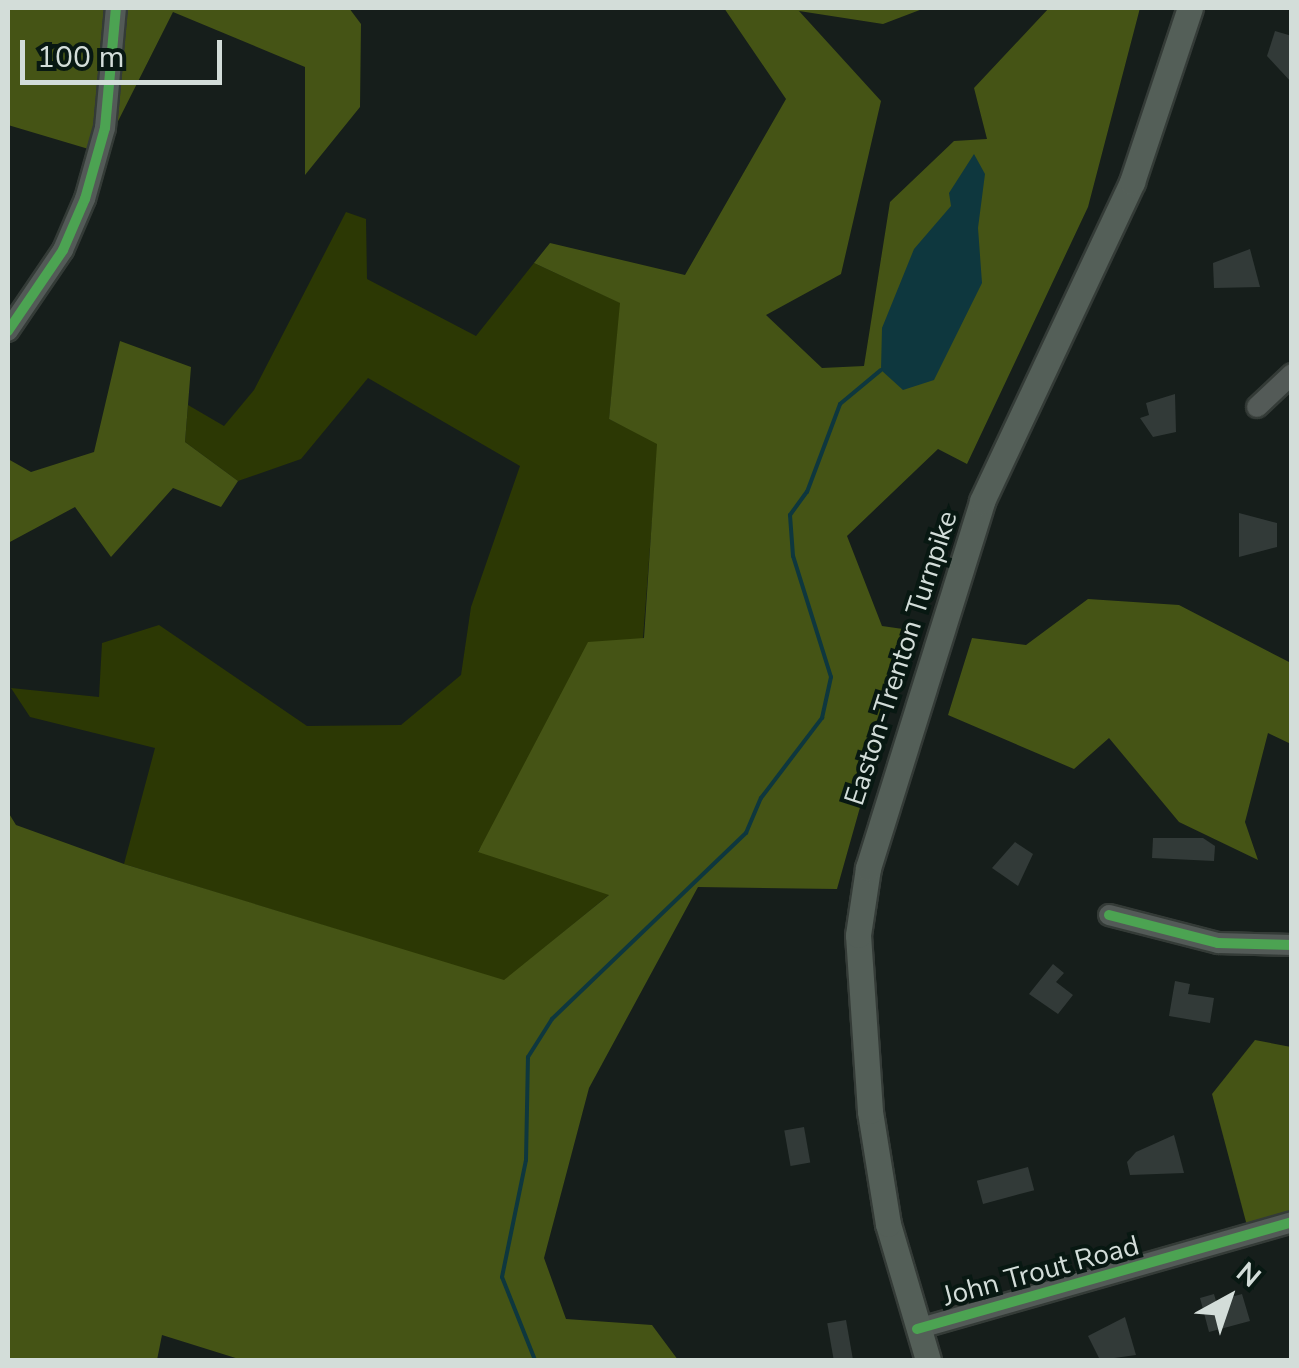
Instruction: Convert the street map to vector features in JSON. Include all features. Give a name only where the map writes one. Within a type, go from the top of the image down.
[{"type":"main road","name":"Easton-Trenton Turnpike","points":[[928,1360],[888,1224],[870,1111],[858,935],[868,868],[982,501],[1109,237],[1190,8]]},
{"type":"street","points":[[8,331],[64,250],[86,199],[106,128],[116,8]]},
{"type":"street","points":[[1257,406],[1292,374]]},
{"type":"street","points":[[1109,914],[1218,943],[1292,945]]},
{"type":"street","name":"John Trout Road","points":[[917,1329],[1292,1222]]},
{"type":"green space","points":[[8,8],[349,8],[361,24],[360,107],[305,175],[305,67],[173,12],[102,153],[8,125]]},
{"type":"green space","points":[[724,8],[925,8],[883,24],[799,11],[881,101],[841,274],[766,315],[822,368],[864,366],[890,202],[954,141],[987,139],[974,88],[1049,8],[1140,8],[1088,207],[967,464],[938,449],[847,536],[882,626],[910,630],[837,889],[698,887],[589,1088],[544,1258],[566,1319],[652,1325],[678,1360],[242,1360],[162,1335],[157,1360],[8,1360],[8,812],[16,825],[124,864],[504,980],[609,895],[478,852],[588,642],[644,638],[657,444],[609,419],[620,303],[534,263],[550,243],[685,275],[786,99]]},
{"type":"green space","points":[[346,212],[366,219],[367,279],[476,336],[534,263],[621,303],[609,419],[658,443],[643,638],[478,851],[610,894],[504,981],[124,864],[155,748],[30,717],[11,688],[99,697],[102,643],[159,625],[307,726],[401,725],[461,675],[471,607],[520,466],[368,378],[301,459],[238,481],[185,442],[188,405],[224,426],[254,390]]},
{"type":"green space","points":[[120,341],[191,367],[185,442],[238,481],[221,507],[173,488],[111,557],[75,507],[8,543],[8,459],[31,472],[94,452]]},
{"type":"green space","points":[[1088,599],[1179,605],[1291,663],[1291,744],[1268,733],[1245,822],[1258,860],[1179,822],[1109,738],[1074,769],[948,715],[972,638],[1026,645]]},
{"type":"green space","points":[[1255,1040],[1291,1047],[1291,1225],[1250,1237],[1212,1094]]},
{"type":"water","points":[[974,154],[985,174],[978,228],[982,283],[934,380],[903,390],[881,370],[882,328],[914,249],[951,206],[949,193]]},
{"type":"building","points":[[1275,31],[1292,36],[1292,83],[1267,56]]},
{"type":"building","points":[[1250,249],[1260,287],[1214,288],[1213,263]]},
{"type":"building","points":[[1175,394],[1176,432],[1153,437],[1140,418],[1149,415],[1146,403]]},
{"type":"building","points":[[1239,513],[1277,523],[1277,547],[1239,557]]},
{"type":"building","points":[[1153,838],[1203,838],[1215,846],[1214,861],[1152,858]]},
{"type":"building","points":[[1015,842],[1033,854],[1018,886],[992,868]]},
{"type":"building","points":[[1053,964],[1064,973],[1056,982],[1073,995],[1058,1014],[1029,994]]},
{"type":"building","points":[[1175,981],[1190,984],[1188,994],[1214,998],[1210,1023],[1169,1016]]},
{"type":"building","points":[[804,1127],[810,1162],[791,1166],[784,1130]]},
{"type":"building","points":[[1174,1135],[1184,1173],[1130,1175],[1127,1162],[1136,1152]]},
{"type":"building","points":[[1028,1167],[1034,1190],[983,1204],[977,1181]]},
{"type":"building","points":[[1214,1294],[1216,1301],[1242,1294],[1250,1321],[1209,1332],[1200,1298]]},
{"type":"building","points":[[1125,1317],[1136,1355],[1100,1360],[1088,1336]]},
{"type":"building","points":[[846,1320],[853,1359],[834,1360],[827,1323]]},
{"type":"waterway","points":[[535,1360],[502,1277],[526,1160],[528,1057],[552,1019],[746,833],[761,798],[822,718],[831,677],[793,556],[790,515],[807,492],[840,404],[881,370]]},
{"type":"cycle path","points":[[8,331],[63,250],[85,199],[105,128],[116,8]]},
{"type":"cycle path","points":[[1109,915],[1218,943],[1292,945]]},
{"type":"cycle path","points":[[917,1329],[1292,1222]]}]
